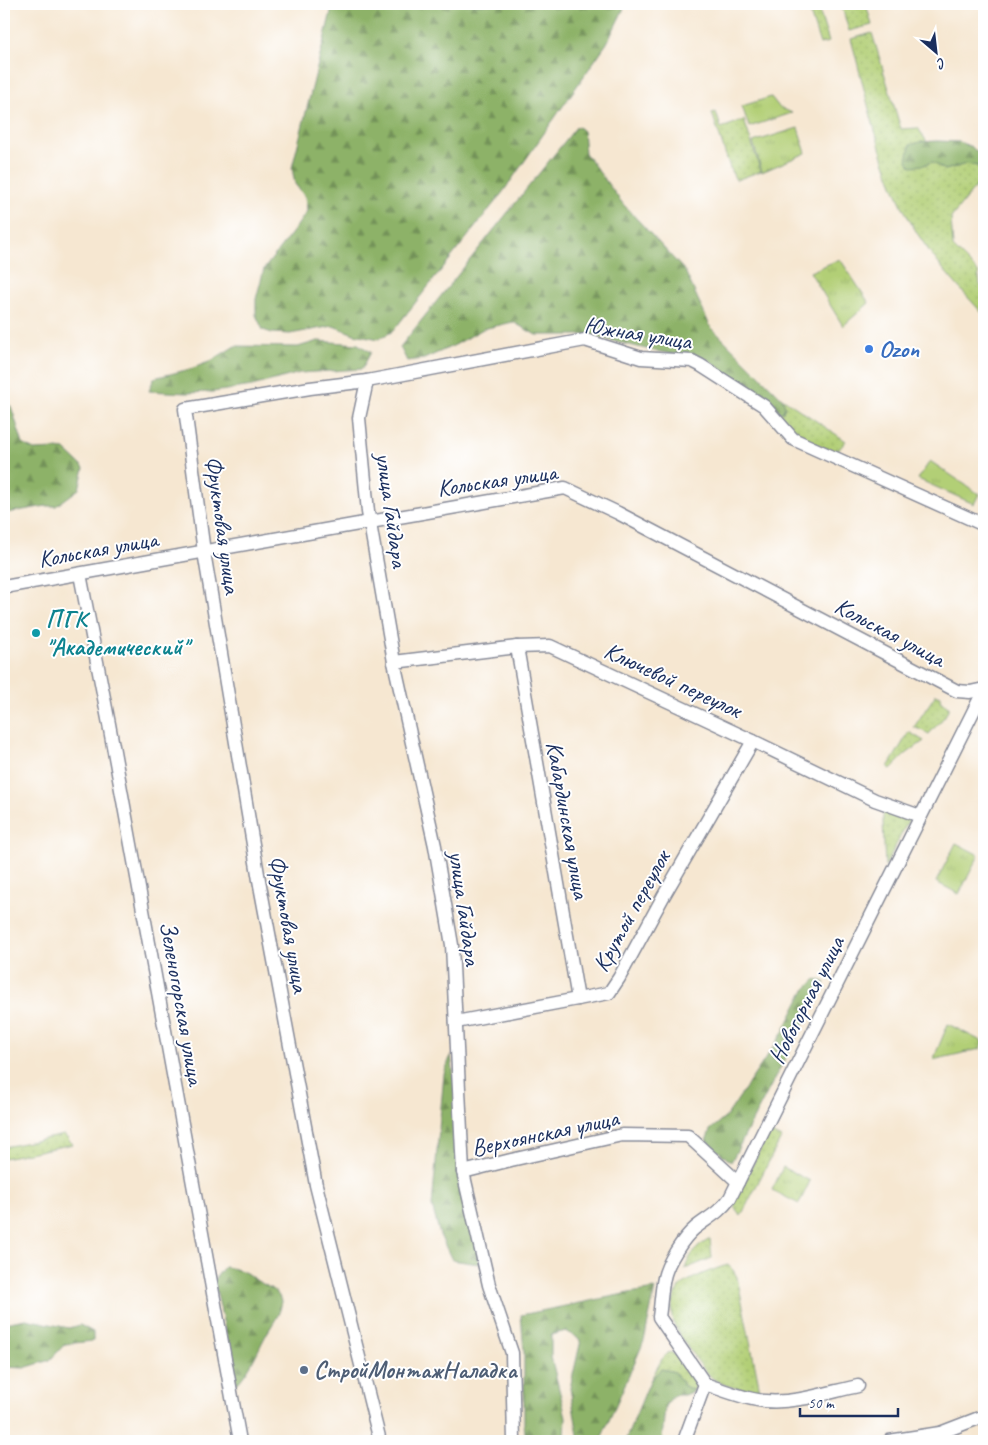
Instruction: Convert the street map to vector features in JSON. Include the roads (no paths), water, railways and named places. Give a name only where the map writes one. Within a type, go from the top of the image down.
[{"type":"street","name":"Южная улица","points":[[185,409],[310,388],[367,381],[585,340],[641,358],[692,361],[764,406],[793,439],[984,525]]},
{"type":"street","name":"улица Гайдара","points":[[367,381],[359,418],[370,522],[394,662],[435,846],[452,945],[463,1172],[489,1285],[512,1353],[514,1441]]},
{"type":"street","name":"Фруктовая улица","points":[[185,409],[204,552],[259,880],[316,1185],[380,1441]]},
{"type":"street","name":"Кольская улица","points":[[4,587],[565,488],[957,691],[984,690]]},
{"type":"street","name":"Зеленогорская улица","points":[[80,574],[113,744],[240,1441]]},
{"type":"street","name":"Ключевой переулок","points":[[394,662],[550,646],[875,800],[920,816]]},
{"type":"street","name":"Кабардинская улица","points":[[517,648],[578,999]]},
{"type":"street","name":"Новогорная улица","points":[[705,1384],[659,1317],[664,1276],[680,1243],[696,1227],[715,1215],[730,1198],[984,690]]},
{"type":"street","name":"Крутой переулок","points":[[456,1022],[609,993],[753,741]]},
{"type":"street","name":"Верхоянская улица","points":[[463,1172],[622,1135],[688,1136],[738,1182]]},
{"type":"street","points":[[684,1441],[705,1384],[734,1394],[764,1401],[798,1399],[858,1386]]},
{"type":"street","points":[[888,1441],[940,1432],[984,1416]]},
{"type":"place","name":"Ozon","points":[[869,349]]},
{"type":"place","name":"ПГК \"Академический\"","points":[[36,633]]},
{"type":"place","name":"СтройМонтажНаладка","points":[[304,1370]]}]
